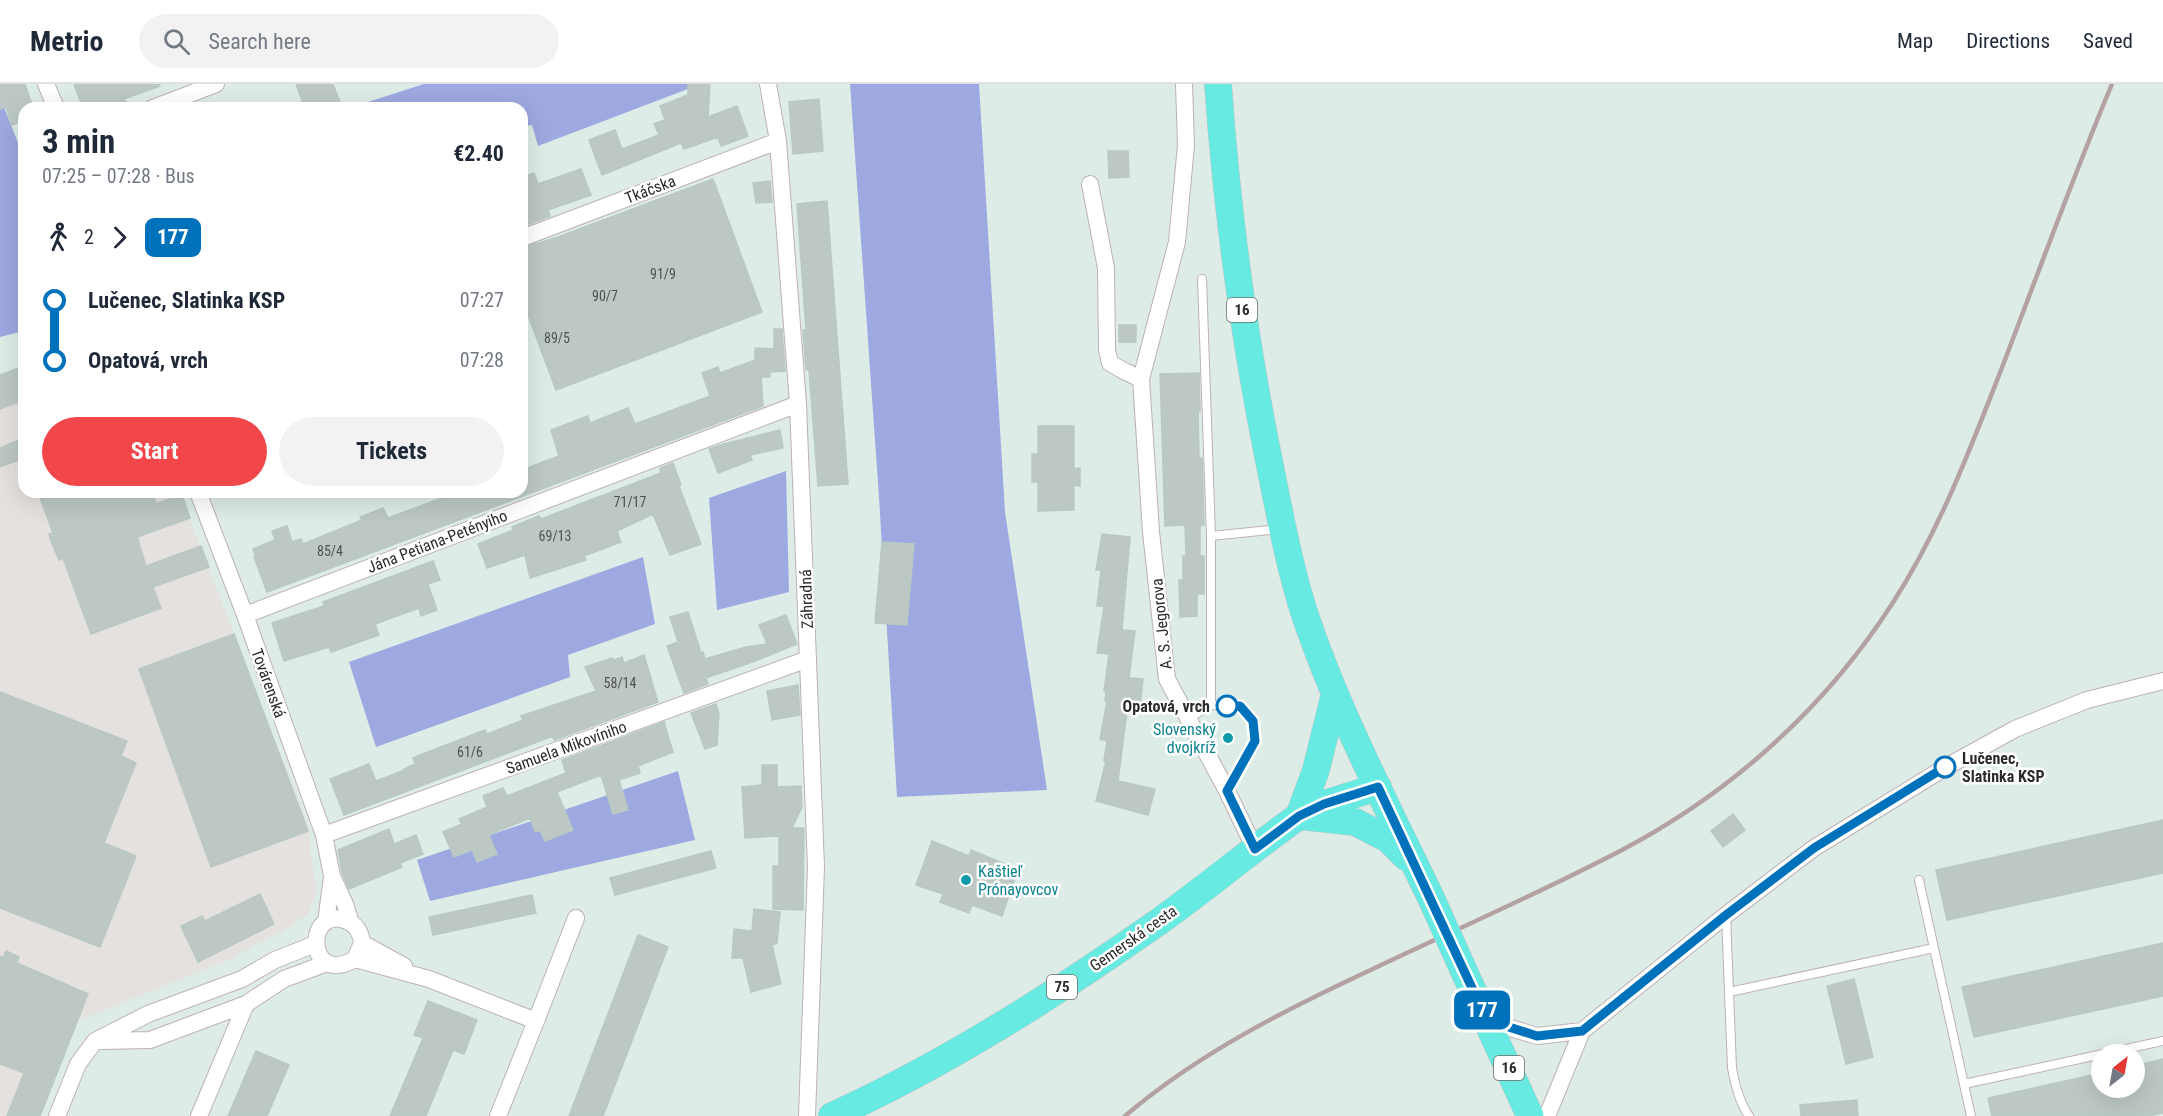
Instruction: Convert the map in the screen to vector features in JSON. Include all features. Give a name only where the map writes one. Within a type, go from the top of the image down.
[{"type":"main road","name":"16","points":[[1218,84],[1230,220],[1245,339],[1283,528],[1304,611],[1335,693],[1530,1116]]},
{"type":"main road","points":[[1335,693],[1316,770],[1299,816],[1355,822],[1388,838],[1417,868]]},
{"type":"main road","name":"75","points":[[1299,816],[1324,804],[1378,787]]},
{"type":"main road","name":"Gemerská cesta","points":[[832,1116],[969,1044],[1028,1010],[1158,921],[1299,816]]},
{"type":"street","points":[[46,84],[54,102]]},
{"type":"street","points":[[169,102],[216,84]]},
{"type":"street","name":"Záhradná","points":[[768,84],[778,141],[798,405],[816,867],[807,1116]]},
{"type":"street","name":"A. S. Jegorova","points":[[1184,84],[1186,145],[1177,242],[1142,379],[1151,531],[1167,679],[1255,849]]},
{"type":"street","name":"Tkáčska","points":[[528,236],[778,141]]},
{"type":"street","points":[[1090,184],[1106,268],[1107,350],[1110,363],[1142,379]]},
{"type":"street","name":"Jána Petiana-Petényiho","points":[[245,615],[798,405]]},
{"type":"street","name":"Továrenská","points":[[200,498],[324,835],[332,876],[362,943]]},
{"type":"street","name":"Samuela Mikovíniho","points":[[324,835],[808,659]]},
{"type":"street","points":[[1547,1116],[1582,1031],[1726,915],[1814,848],[1946,766],[2015,729],[2088,700],[2163,681]]},
{"type":"street","name":"Továrenská","points":[[315,944],[316,936],[326,922],[332,876]]},
{"type":"street","points":[[498,1116],[576,918]]},
{"type":"street","points":[[326,922],[343,919],[351,922]]},
{"type":"street","points":[[95,1041],[150,1040],[246,1004],[284,979],[327,963],[346,964],[355,959],[362,943],[429,979]]},
{"type":"street","points":[[57,1116],[78,1064],[95,1041],[148,1014],[242,979],[275,960],[315,944],[317,952],[327,963]]},
{"type":"street","points":[[355,959],[429,979],[536,1021]]},
{"type":"street","points":[[199,1116],[246,1004]]},
{"type":"street","points":[[1487,1020],[1537,1036],[1582,1031]]},
{"type":"lane","points":[[1202,279],[1210,536],[1211,705]]},
{"type":"lane","points":[[1210,536],[1283,528]]},
{"type":"lane","points":[[1189,718],[1211,705],[1240,706],[1253,721],[1255,741],[1227,791]]},
{"type":"lane","points":[[1919,880],[1971,1116]]},
{"type":"lane","points":[[1726,915],[1732,1068],[1735,1087],[1749,1116]]},
{"type":"lane","points":[[1729,992],[1934,948]]},
{"type":"lane","points":[[1964,1084],[2163,1041]]},
{"type":"shaded area","points":[[424,84],[701,84],[538,146],[532,125],[528,126],[528,102],[368,102]]},
{"type":"shaded area","points":[[850,84],[979,84],[1005,512],[1047,790],[897,797]]},
{"type":"shaded area","points":[[0,97],[18,143],[18,332],[0,337]]},
{"type":"shaded area","points":[[18,378],[18,498],[181,498],[309,827],[310,854],[316,892],[309,913],[290,927],[228,960],[78,1021],[41,1116],[0,1116],[0,382]]},
{"type":"shaded area","points":[[786,471],[789,592],[717,610],[709,498]]},
{"type":"shaded area","points":[[643,557],[655,624],[568,655],[570,677],[376,747],[349,662]]},
{"type":"shaded area","points":[[678,771],[695,840],[430,901],[417,860]]},
{"type":"building","points":[[0,84],[25,84],[31,102],[18,102],[18,123],[12,125],[6,107],[0,109]]},
{"type":"building","points":[[74,84],[159,84],[160,86],[124,99],[126,102],[81,102]]},
{"type":"building","points":[[296,84],[333,84],[340,102],[303,102]]},
{"type":"building","points":[[688,84],[710,84],[708,117],[737,106],[748,136],[721,146],[718,137],[684,149],[681,143],[602,175],[589,140],[615,130],[622,149],[659,135],[654,124],[665,120],[660,106],[688,95]]},
{"type":"building","points":[[819,99],[823,151],[793,154],[789,102]]},
{"type":"building","points":[[1108,151],[1128,151],[1129,177],[1109,178]]},
{"type":"building","points":[[581,169],[591,195],[548,210],[550,216],[528,225],[528,175],[534,173],[538,184]]},
{"type":"building","points":[[713,179],[762,312],[556,390],[528,315],[528,246]]},
{"type":"building","points":[[770,181],[772,202],[756,203],[753,183]]},
{"type":"building","points":[[827,201],[848,484],[818,486],[809,370],[806,370],[803,330],[806,330],[797,204]]},
{"type":"building","points":[[1119,325],[1136,325],[1136,342],[1119,342]]},
{"type":"building","points":[[774,329],[782,329],[785,371],[770,372],[770,377],[761,377],[763,406],[528,494],[528,468],[559,456],[551,430],[588,416],[590,423],[628,408],[635,424],[710,396],[702,373],[718,367],[720,373],[755,360],[755,348],[774,349]]},
{"type":"building","points":[[18,368],[18,402],[0,409],[0,375]]},
{"type":"building","points":[[1199,373],[1199,458],[1202,458],[1204,525],[1200,525],[1200,556],[1204,556],[1204,594],[1197,594],[1197,616],[1180,617],[1179,580],[1183,580],[1183,556],[1186,556],[1185,525],[1165,526],[1160,374]]},
{"type":"building","points":[[1038,426],[1074,426],[1074,469],[1080,468],[1080,486],[1074,485],[1074,510],[1038,511],[1038,482],[1032,482],[1032,454],[1038,454]]},
{"type":"building","points":[[780,430],[783,448],[750,455],[752,460],[718,473],[709,449]]},
{"type":"building","points":[[18,440],[18,460],[0,467],[0,448]]},
{"type":"building","points":[[673,463],[681,485],[679,486],[701,544],[670,555],[653,514],[617,531],[621,542],[584,556],[586,560],[530,578],[525,555],[487,568],[478,544],[513,530],[512,527],[539,516],[541,519],[661,473],[660,468]]},
{"type":"building","points":[[40,498],[154,498],[156,504],[173,498],[183,498],[190,518],[137,537],[146,566],[201,546],[209,567],[153,587],[161,608],[91,634],[63,558],[59,560],[51,541],[49,534],[53,533]]},
{"type":"building","points":[[442,498],[518,498],[267,592],[253,549],[275,540],[272,531],[287,526],[292,542],[301,539],[303,544],[362,520],[360,517],[383,508],[388,518]]},
{"type":"building","points":[[1102,534],[1130,537],[1122,630],[1135,631],[1129,678],[1143,679],[1140,706],[1128,704],[1118,781],[1155,789],[1148,815],[1096,801],[1106,761],[1104,761],[1107,741],[1100,739],[1107,701],[1105,701],[1106,691],[1104,691],[1109,654],[1097,653],[1104,606],[1097,606],[1101,570],[1096,570]]},
{"type":"building","points":[[882,542],[914,544],[907,625],[875,623]]},
{"type":"building","points":[[433,561],[440,580],[428,584],[437,610],[421,616],[419,608],[375,624],[379,635],[331,652],[329,647],[284,661],[272,623],[324,606],[323,602]]},
{"type":"building","points":[[688,612],[705,659],[746,647],[767,644],[759,625],[786,615],[797,644],[706,678],[708,684],[684,693],[667,646],[678,642],[670,617]]},
{"type":"building","points":[[234,634],[308,831],[211,867],[139,669]]},
{"type":"building","points":[[644,655],[658,702],[554,740],[553,736],[344,815],[330,779],[369,764],[376,781],[405,770],[415,764],[413,758],[420,755],[485,730],[487,734],[523,720],[521,716],[596,691],[585,667],[612,658],[614,660],[622,657],[624,663]]},
{"type":"building","points":[[798,685],[800,715],[772,720],[767,691]]},
{"type":"building","points":[[0,692],[127,741],[121,756],[136,763],[104,843],[136,856],[100,947],[0,908]]},
{"type":"building","points":[[716,704],[719,713],[717,745],[705,749],[691,713]]},
{"type":"building","points":[[664,722],[673,752],[638,766],[640,773],[619,780],[628,810],[613,814],[601,775],[557,792],[573,830],[545,841],[540,830],[535,832],[530,818],[489,835],[497,854],[477,862],[472,850],[454,857],[443,832],[462,824],[459,819],[487,807],[483,796],[503,788],[507,796],[566,773],[562,760]]},
{"type":"building","points":[[762,765],[777,765],[777,787],[801,786],[802,807],[792,828],[804,828],[803,910],[773,909],[773,866],[779,866],[779,836],[745,838],[742,787],[762,785]]},
{"type":"building","points":[[1733,814],[1745,830],[1723,847],[1711,831]]},
{"type":"building","points":[[2163,820],[2163,873],[1947,920],[1936,870]]},
{"type":"building","points":[[389,829],[394,844],[416,835],[423,854],[400,863],[402,867],[349,889],[342,873],[338,850]]},
{"type":"building","name":"Kaštieľ Prónayovcov","points":[[932,841],[969,856],[971,850],[1005,864],[1003,870],[1016,875],[1002,916],[972,905],[969,913],[940,902],[943,894],[916,885]]},
{"type":"building","points":[[711,851],[716,868],[615,895],[610,878]]},
{"type":"building","points":[[260,894],[274,924],[198,962],[181,926],[202,916],[205,921]]},
{"type":"building","points":[[532,895],[536,913],[433,935],[429,917]]},
{"type":"building","points":[[754,909],[780,912],[777,943],[772,945],[781,984],[751,992],[743,958],[732,958],[734,929],[752,931]]},
{"type":"building","points":[[638,935],[668,947],[603,1116],[569,1116]]},
{"type":"building","points":[[2163,943],[2163,996],[1974,1037],[1962,987]]},
{"type":"building","points":[[6,951],[19,957],[17,963],[88,994],[40,1116],[7,1116],[24,1073],[0,1064],[0,956],[3,958]]},
{"type":"building","points":[[1854,979],[1873,1057],[1846,1064],[1827,986]]},
{"type":"building","points":[[428,1001],[477,1020],[464,1054],[453,1050],[426,1116],[390,1116],[423,1038],[414,1035]]},
{"type":"building","points":[[256,1051],[289,1065],[267,1116],[228,1116]]},
{"type":"building","points":[[2163,1059],[2163,1113],[2150,1116],[1992,1116],[1988,1098],[2091,1075],[2091,1098],[2145,1098],[2145,1063]]},
{"type":"building","points":[[1857,1100],[1858,1116],[1801,1116],[1800,1105]]},
{"type":"railway","points":[[1125,1116],[1184,1071],[1278,1015],[1562,881],[1662,827],[1701,802],[1738,774],[1806,712],[1866,642],[1909,576],[1940,517],[1979,427],[2112,84]]},
{"type":"bus line","name":"177","points":[[1227,706],[1240,706],[1253,721],[1255,741],[1227,791],[1255,849],[1299,816],[1324,804],[1378,787],[1487,1020],[1537,1036],[1582,1031],[1726,915],[1814,848],[1945,767]]},
{"type":"place","name":"Opatová, vrch","points":[[1227,706]]},
{"type":"place","name":"Slovenský dvojkríž","points":[[1228,738]]},
{"type":"place","name":"Lučenec, Slatinka KSP","points":[[1945,767]]},
{"type":"place","name":"Kaštieľ Prónayovcov","points":[[966,880]]}]
